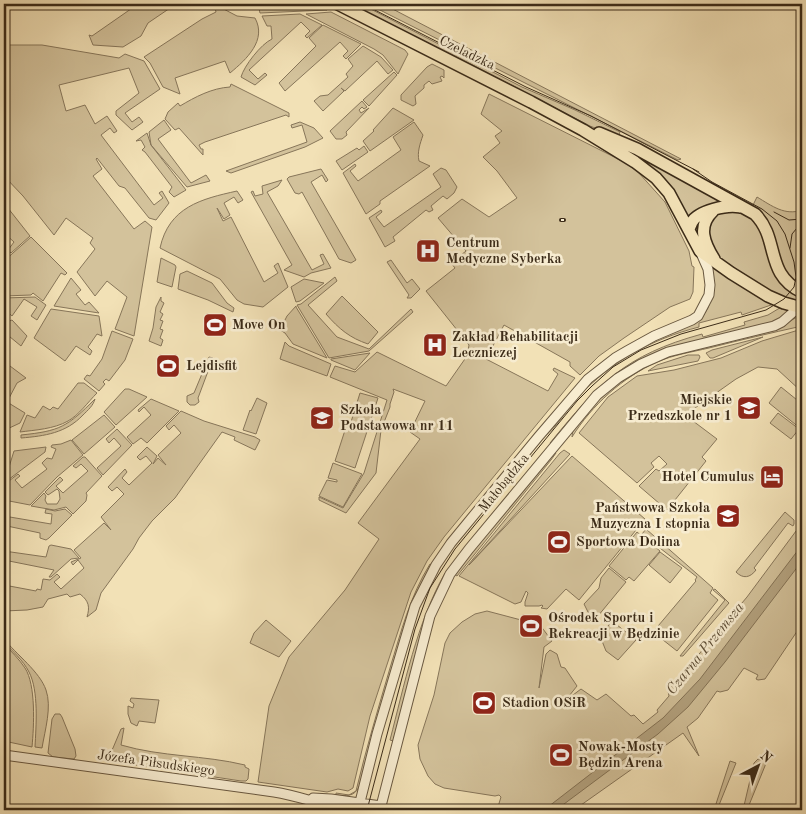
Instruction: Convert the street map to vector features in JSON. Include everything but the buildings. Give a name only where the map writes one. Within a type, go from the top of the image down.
[{"type":"main road","name":"Czeladzka","points":[[338,4],[583,130],[636,162],[656,178],[669,193],[690,229],[700,251]]},
{"type":"main road","name":"Czeladzka","points":[[583,130],[597,133],[631,146],[747,208],[765,226],[775,264],[780,273],[802,292]]},
{"type":"main road","points":[[690,229],[692,221],[698,216],[714,210],[729,206],[747,208]]},
{"type":"main road","points":[[714,210],[705,221],[703,235],[705,244],[716,263]]},
{"type":"main road","name":"Małobądzka","points":[[700,251],[768,296],[800,308]]},
{"type":"street","name":"Małobądzka","points":[[359,807],[376,734],[415,606],[436,565],[588,379],[627,351],[654,336],[698,316],[710,295],[708,269],[700,251]]},
{"type":"street","name":"Małobądzka","points":[[381,808],[421,647],[438,596],[460,562],[562,435],[597,395],[618,378],[641,364],[678,349],[774,326],[800,308]]},
{"type":"street","name":"Józefa Piłsudskiego","points":[[4,755],[274,792],[341,806],[381,808]]},
{"type":"street","points":[[341,806],[364,789]]},
{"type":"street","name":"Józefa Piłsudskiego","points":[[341,806],[350,810]]},
{"type":"shaded area","points":[[138,4],[176,4],[148,23],[141,36],[123,47],[93,45],[89,35],[92,36]]},
{"type":"shaded area","points":[[214,4],[237,16],[255,18],[259,34],[253,49],[243,62],[230,73],[225,61],[175,78],[180,94],[163,87],[150,63],[144,57],[216,12]]},
{"type":"shaded area","points":[[258,4],[316,4],[327,10],[260,13]]},
{"type":"shaded area","points":[[350,4],[361,4],[522,87],[620,132],[618,137],[590,126]]},
{"type":"shaded area","points":[[368,4],[383,4],[681,159],[678,160]]},
{"type":"shaded area","points":[[331,12],[405,50],[408,54],[398,74],[383,55],[374,49],[306,14]]},
{"type":"shaded area","points":[[300,14],[322,25],[307,38],[305,36],[310,31],[301,22],[249,70],[258,79],[265,73],[267,75],[255,85],[241,77],[253,56],[272,39],[271,26],[267,26],[262,16]]},
{"type":"shaded area","points":[[323,25],[361,44],[346,59],[343,56],[348,51],[340,42],[285,91],[279,83],[316,46],[309,38]]},
{"type":"shaded area","points":[[4,45],[42,45],[119,58],[125,54],[144,61],[160,89],[125,113],[132,122],[139,117],[143,122],[132,130],[116,115],[116,111],[139,93],[129,68],[59,85],[66,111],[85,105],[95,124],[107,116],[117,131],[114,133],[110,128],[101,135],[154,205],[163,198],[159,193],[162,191],[169,203],[156,220],[149,218],[125,188],[119,186],[96,159],[102,169],[93,176],[134,229],[145,221],[152,227],[134,336],[115,329],[127,297],[107,281],[95,296],[77,272],[95,249],[90,243],[93,238],[66,218],[54,235],[23,196],[4,176]]},
{"type":"shaded area","points":[[363,46],[381,57],[393,70],[388,74],[377,61],[345,91],[341,88],[344,91],[323,111],[314,101],[320,96],[328,95],[348,77],[346,74],[353,66],[348,59]]},
{"type":"shaded area","points":[[432,64],[444,70],[444,78],[440,77],[442,81],[432,84],[429,81],[424,85],[424,88],[415,96],[416,104],[413,106],[401,100],[401,95]]},
{"type":"shaded area","points":[[394,72],[397,75],[369,106],[363,100]]},
{"type":"shaded area","points":[[231,84],[289,113],[289,117],[286,115],[205,142],[199,145],[203,149],[203,155],[179,128],[175,130],[165,119],[168,112],[178,103],[180,106],[210,91],[230,87]]},
{"type":"shaded area","points":[[489,94],[628,164],[638,172],[665,202],[689,251],[692,266],[694,267],[693,292],[690,299],[670,307],[599,356],[580,375],[570,366],[570,362],[504,325],[486,359],[548,391],[558,374],[553,370],[554,368],[575,378],[444,537],[427,561],[411,592],[370,716],[353,788],[348,791],[338,789],[327,792],[258,782],[269,706],[289,657],[345,590],[379,539],[358,523],[420,439],[410,432],[425,401],[393,389],[390,407],[381,430],[376,473],[346,513],[319,500],[319,497],[343,508],[364,473],[387,400],[330,377],[335,366],[355,372],[377,352],[446,386],[467,356],[469,345],[426,291],[455,268],[451,263],[466,251],[438,218],[462,199],[489,217],[517,198],[497,171],[483,157],[500,143],[495,136],[502,131],[481,114]]},
{"type":"shaded area","points":[[362,101],[367,107],[364,109],[362,107],[359,110],[361,113],[369,108],[346,132],[347,135],[342,139],[336,139],[330,131]]},
{"type":"shaded area","points":[[393,108],[414,120],[370,151],[363,141]]},
{"type":"shaded area","points":[[164,120],[171,130],[158,139],[191,183],[206,175],[210,181],[187,187],[151,145],[149,132]]},
{"type":"shaded area","points":[[300,122],[314,128],[323,138],[305,147],[231,173],[226,171],[307,142],[302,125],[292,128],[291,125]]},
{"type":"shaded area","points":[[414,122],[423,135],[419,151],[419,161],[430,166],[380,201],[380,204],[366,214],[343,173],[355,164],[356,166],[350,171],[358,181],[401,150],[393,137]]},
{"type":"shaded area","points":[[147,133],[151,145],[186,190],[174,197],[169,192],[172,187],[142,150],[145,147],[141,140],[136,141]]},
{"type":"shaded area","points":[[608,140],[729,201],[688,218],[674,194]]},
{"type":"shaded area","points":[[364,146],[368,152],[342,170],[336,161],[357,148],[359,150]]},
{"type":"shaded area","points":[[441,168],[446,170],[457,187],[454,193],[447,199],[443,196],[431,206],[433,210],[429,212],[426,210],[393,237],[395,241],[385,247],[369,218],[381,210],[382,212],[376,217],[384,227],[441,187],[433,174]]},
{"type":"shaded area","points":[[321,169],[328,180],[326,182],[322,175],[311,182],[356,260],[351,263],[339,259],[302,192],[299,194],[295,193],[287,179]]},
{"type":"shaded area","points":[[282,180],[278,186],[267,192],[312,270],[324,264],[320,255],[323,254],[331,268],[311,273],[304,277],[284,270],[292,265],[251,192],[253,191],[255,196],[263,194],[262,186]]},
{"type":"shaded area","points":[[710,182],[753,205],[757,197],[773,207],[784,211],[796,212],[802,210],[802,286],[785,273],[757,210],[710,184]]},
{"type":"shaded area","points":[[237,191],[243,200],[238,203],[234,197],[224,203],[230,215],[224,219],[217,208],[223,221],[231,217],[264,282],[278,273],[274,266],[278,263],[288,287],[263,307],[244,304],[237,300],[220,279],[160,248],[164,234],[171,223],[188,207]]},
{"type":"shaded area","points":[[4,203],[30,236],[11,253],[8,250],[14,242],[4,233]]},
{"type":"shaded area","points":[[735,210],[750,216],[760,226],[773,268],[802,296],[802,304],[761,289],[715,255],[707,226],[717,212]]},
{"type":"shaded area","points":[[31,237],[67,273],[65,275],[61,273],[43,301],[33,293],[31,295],[4,296],[4,261]]},
{"type":"shaded area","points":[[161,258],[176,267],[172,287],[157,282]]},
{"type":"shaded area","points":[[391,260],[407,283],[412,279],[420,289],[411,298],[407,298],[409,295],[387,262]]},
{"type":"shaded area","points":[[712,267],[774,304],[742,315],[741,312],[699,323],[699,327],[665,338],[634,353],[591,384],[543,437],[584,388],[607,368],[640,347],[701,319],[708,308],[712,296]]},
{"type":"shaded area","points":[[187,271],[212,283],[227,303],[234,308],[233,312],[178,289],[180,274]]},
{"type":"shaded area","points":[[335,277],[337,281],[308,305],[337,337],[369,349],[411,309],[413,312],[369,351],[329,358],[297,305],[301,304]]},
{"type":"shaded area","points":[[71,278],[81,290],[76,294],[85,305],[89,302],[99,313],[54,306]]},
{"type":"shaded area","points":[[304,279],[324,283],[296,302],[291,287]]},
{"type":"shaded area","points":[[342,296],[378,332],[368,344],[345,332],[326,314]]},
{"type":"shaded area","points":[[35,297],[46,305],[37,320],[31,316],[37,307],[24,299],[12,316],[4,309],[4,298]]},
{"type":"shaded area","points":[[161,297],[161,301],[164,303],[160,312],[163,314],[160,320],[163,321],[160,329],[163,330],[160,338],[163,340],[161,346],[149,341],[156,307]]},
{"type":"shaded area","points":[[296,306],[327,358],[293,344],[285,333],[280,330],[287,316]]},
{"type":"shaded area","points":[[783,306],[790,309],[784,316],[772,323],[687,343],[588,399],[616,374],[653,351],[702,334],[703,337],[745,325],[744,322],[768,315]]},
{"type":"shaded area","points":[[51,309],[99,316],[102,336],[97,334],[88,347],[92,351],[90,355],[76,346],[65,361],[34,338]]},
{"type":"shaded area","points":[[802,314],[802,326],[676,356],[644,368],[609,393],[589,414],[572,437],[573,429],[597,400],[627,376],[647,365],[675,354],[775,330]]},
{"type":"shaded area","points":[[12,320],[27,336],[21,346],[4,332],[4,323]]},
{"type":"shaded area","points":[[802,329],[802,392],[777,369],[758,367],[736,379],[685,415],[717,439],[702,457],[706,461],[667,510],[639,486],[656,469],[659,471],[667,464],[659,456],[651,463],[654,467],[637,483],[579,433],[608,397],[637,376],[674,370],[721,358],[762,341]]},
{"type":"shaded area","points":[[112,331],[133,339],[125,360],[109,381],[106,379],[103,382],[105,384],[99,391],[84,379],[87,375],[90,376],[102,359]]},
{"type":"shaded area","points":[[763,337],[713,358],[710,358],[706,353],[712,350]]},
{"type":"shaded area","points":[[285,342],[289,346],[331,364],[327,376],[280,359]]},
{"type":"shaded area","points":[[370,353],[355,370],[331,360],[331,359]]},
{"type":"shaded area","points":[[688,355],[699,355],[700,357],[698,361],[648,371],[657,365]]},
{"type":"shaded area","points":[[209,357],[213,358],[198,398],[199,402],[195,405],[190,405],[187,402],[187,396],[194,393]]},
{"type":"shaded area","points":[[10,366],[26,378],[17,383],[7,402],[25,413],[20,423],[5,430],[4,374]]},
{"type":"shaded area","points":[[78,383],[84,383],[97,393],[76,415],[57,426],[20,432],[27,415],[35,418],[43,406],[50,410],[53,407],[58,409]]},
{"type":"shaded area","points":[[781,387],[802,404],[801,429],[769,403]]},
{"type":"shaded area","points":[[125,389],[147,397],[116,425],[104,412]]},
{"type":"shaded area","points":[[360,393],[378,398],[355,468],[335,461],[348,421],[351,422]]},
{"type":"shaded area","points":[[257,398],[267,403],[256,434],[243,430],[250,410]]},
{"type":"shaded area","points":[[95,399],[88,410],[70,426],[47,435],[21,438],[21,435],[45,432],[70,422]]},
{"type":"shaded area","points":[[151,399],[179,411],[147,443],[141,438],[133,444],[127,437],[151,415],[144,407],[139,412],[138,410]]},
{"type":"shaded area","points":[[587,400],[551,443],[550,443],[567,422]]},
{"type":"shaded area","points":[[181,411],[260,440],[255,450],[234,440],[235,437],[222,432],[175,498],[152,521],[139,538],[101,593],[96,610],[87,617],[88,604],[80,594],[70,597],[67,594],[48,599],[43,607],[4,611],[4,585],[36,591],[37,589],[41,590],[43,579],[50,580],[57,574],[60,577],[54,582],[61,589],[84,568],[78,560],[73,565],[71,562],[81,558],[74,550],[104,523],[111,530],[101,517],[124,494],[117,487],[112,491],[108,487],[125,469],[127,472],[122,478],[129,485],[152,463],[146,456],[140,460],[137,457],[147,447],[157,456],[153,464],[158,458],[166,465],[158,455],[181,433],[174,425],[169,430],[166,426]]},
{"type":"shaded area","points":[[778,413],[799,429],[791,439],[770,423]]},
{"type":"shaded area","points":[[104,415],[115,427],[84,454],[72,440]]},
{"type":"shaded area","points":[[117,429],[132,445],[103,475],[97,468],[121,446],[114,438],[109,443],[106,439]]},
{"type":"shaded area","points":[[71,440],[83,455],[57,477],[30,505],[4,500],[5,484],[18,474],[20,476],[15,480],[22,488],[47,469],[42,463],[47,458],[52,459],[56,449],[51,447],[52,445]]},
{"type":"shaded area","points":[[46,447],[45,452],[4,483],[14,451]]},
{"type":"shaded area","name":"Sportowa Dolina","points":[[564,450],[570,454],[469,565],[572,456],[645,519],[579,600],[566,589],[547,609],[541,608],[542,605],[525,606],[528,593],[526,591],[521,602],[515,604],[459,576],[560,453]]},
{"type":"shaded area","points":[[554,451],[556,453],[551,460],[457,576],[454,574]]},
{"type":"shaded area","points":[[83,457],[102,476],[86,493],[86,501],[73,514],[66,507],[54,510],[31,506],[44,493],[47,504],[57,504],[60,499],[57,489],[48,495],[45,492],[60,477],[63,480],[56,486],[63,493],[88,471],[81,464],[76,468],[73,466]]},
{"type":"shaded area","points":[[333,463],[362,474],[343,507],[319,496],[327,480],[337,482],[337,480],[328,478]]},
{"type":"shaded area","points":[[46,509],[55,511],[65,509],[72,515],[46,540],[40,538],[40,533],[7,526],[4,531],[4,516],[51,524],[52,514],[45,513]]},
{"type":"shaded area","points":[[785,512],[794,520],[793,526],[788,523],[754,568],[756,570],[754,573],[746,577],[741,576],[736,572]]},
{"type":"shaded area","points":[[802,523],[802,624],[765,679],[756,679],[758,675],[744,668],[728,690],[717,691],[698,718],[687,727],[699,756],[683,733],[574,810],[497,810],[501,797],[499,795],[444,788],[435,784],[428,776],[420,759],[418,745],[434,695],[445,643],[450,633],[462,622],[475,614],[487,611],[540,625],[552,641],[544,647],[539,688],[546,654],[550,650],[557,654],[561,667],[565,668],[577,686],[565,701],[581,689],[597,700],[606,694],[643,724],[658,712],[657,710],[669,696],[668,691],[747,597]]},
{"type":"shaded area","points":[[646,529],[713,588],[710,593],[718,600],[677,651],[653,632],[696,581],[697,577],[642,534]]},
{"type":"shaded area","points":[[637,532],[660,551],[634,581],[629,577],[626,580],[609,566]]},
{"type":"shaded area","points":[[51,545],[71,549],[79,558],[71,559],[51,577],[49,577],[54,570],[4,560],[4,551],[46,557]]},
{"type":"shaded area","points":[[802,545],[802,561],[688,707],[658,734],[556,810],[544,810],[663,718],[700,679]]},
{"type":"shaded area","points":[[660,552],[682,568],[670,583],[649,565]]},
{"type":"shaded area","points":[[430,564],[432,565],[359,787],[355,793],[349,795],[356,791],[402,628],[417,589]]},
{"type":"shaded area","points":[[609,568],[626,582],[593,622],[584,604],[599,588],[601,578]]},
{"type":"shaded area","points":[[445,573],[426,616],[393,741],[390,740],[412,655],[419,633],[435,592]]},
{"type":"shaded area","points":[[715,589],[729,603],[683,656],[680,656],[725,600],[713,590]]},
{"type":"shaded area","points":[[266,620],[291,641],[279,657],[250,643],[254,633]]},
{"type":"shaded area","points":[[612,621],[636,640],[618,660],[606,651],[600,636]]},
{"type":"shaded area","points":[[4,639],[39,677],[46,690],[48,711],[42,748],[35,747],[36,709],[32,680],[27,668],[4,642]]},
{"type":"shaded area","points":[[4,644],[20,661],[29,675],[33,695],[32,747],[4,741]]},
{"type":"shaded area","points":[[131,698],[159,700],[155,723],[139,721],[137,726],[131,723],[128,706],[133,708],[134,704],[130,701]]},
{"type":"shaded area","points":[[55,714],[60,714],[62,717],[75,749],[76,756],[74,759],[53,757],[48,753],[52,719]]},
{"type":"shaded area","points":[[124,728],[121,745],[152,752],[214,759],[245,765],[249,769],[248,779],[241,781],[116,762],[107,757],[121,729]]},
{"type":"shaded area","points":[[758,759],[767,761],[747,810],[743,810],[754,763]]},
{"type":"shaded area","points":[[730,761],[736,763],[717,810],[714,810]]},
{"type":"shaded area","points":[[336,793],[349,795],[346,796],[336,795]]},
{"type":"tram line","points":[[363,4],[526,87],[591,116],[699,172]]},
{"type":"tram line","points":[[367,810],[415,629],[430,588],[455,549],[577,401],[613,367],[641,350],[681,334],[766,310],[784,299],[794,287],[796,277],[794,262],[785,234],[777,221],[762,209],[712,182],[693,169]]},
{"type":"tram line","points":[[774,212],[789,220],[802,219]]},
{"type":"tram line","points":[[790,248],[792,234],[802,222]]},
{"type":"place","name":"Centrum Medyczne Syberka","points":[[428,251]]},
{"type":"place","name":"Move On","points":[[215,325]]},
{"type":"place","name":"Zakład Rehabilitacji Leczniczej","points":[[435,345]]},
{"type":"place","name":"Lejdisfit","points":[[168,366]]},
{"type":"place","name":"Miejskie Przedszkole nr 1","points":[[749,408]]},
{"type":"place","name":"Szkoła Podstawowa nr 11","points":[[322,418]]},
{"type":"place","name":"Hotel Cumulus","points":[[772,477]]},
{"type":"place","name":"Państwowa Szkoła Muzyczna I stopnia","points":[[728,516]]},
{"type":"place","name":"Sportowa Dolina","points":[[559,542]]},
{"type":"place","name":"Ośrodek Sportu i Rekreacji w Będzinie","points":[[531,626]]},
{"type":"place","name":"Stadion OSiR","points":[[484,703]]},
{"type":"place","name":"Nowak-Mosty Będzin Arena","points":[[561,755]]},
{"type":"water label","name":"Czarna Przemsza","points":[[706,649]]}]
